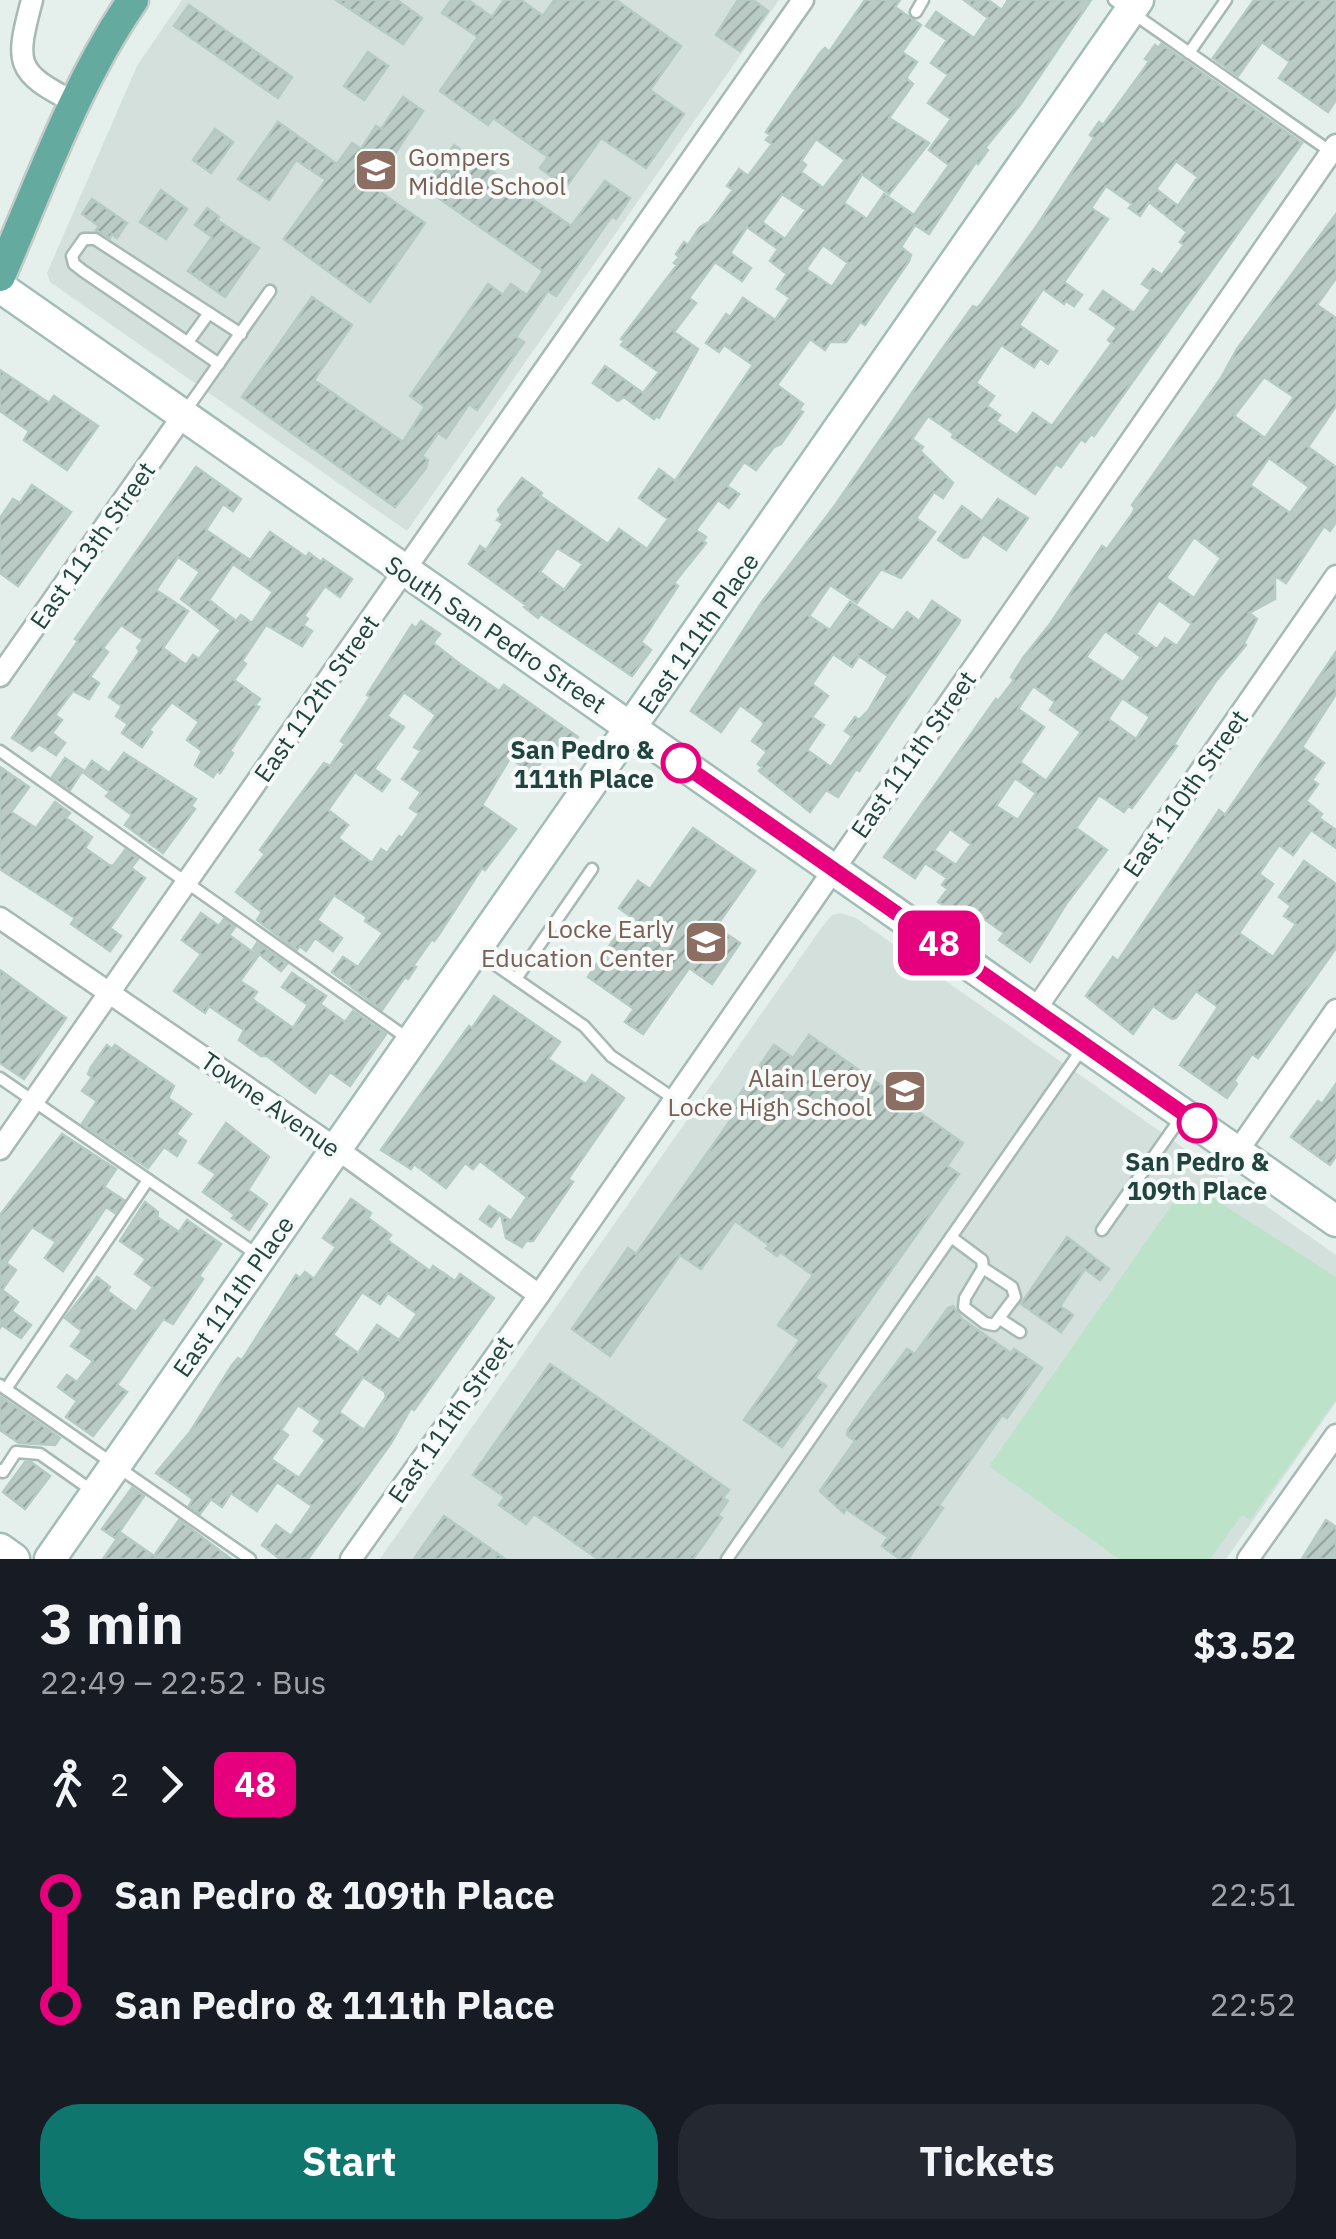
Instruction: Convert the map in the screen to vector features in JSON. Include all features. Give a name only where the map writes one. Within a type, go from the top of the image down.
[{"type":"main road","points":[[0,276],[74,102],[133,0]]},
{"type":"street","points":[[32,0],[22,50],[26,72],[42,86],[74,102]]},
{"type":"street","name":"East 112th Street","points":[[0,1149],[803,0]]},
{"type":"street","name":"East 111th Place","points":[[50,1559],[632,727],[1127,4]]},
{"type":"street","name":"East 111th Street","points":[[351,1559],[1334,151]]},
{"type":"street","name":"South San Pedro Street","points":[[0,287],[1336,1221]]},
{"type":"street","name":"East 113th Street","points":[[0,676],[184,414]]},
{"type":"street","name":"East 110th Street","points":[[1034,1010],[1336,576]]},
{"type":"street","name":"Towne Avenue","points":[[0,918],[337,1149],[538,1295]]},
{"type":"street","points":[[1237,1152],[1336,1010]]},
{"type":"street","points":[[1248,1559],[1336,1435]]},
{"type":"street","points":[[0,1549],[14,1559]]},
{"type":"lane","points":[[916,12],[923,0]]},
{"type":"lane","points":[[1189,53],[1226,0]]},
{"type":"lane","points":[[1127,4],[1189,53],[1334,151]]},
{"type":"lane","points":[[219,364],[74,264],[72,256],[84,239],[95,239],[241,334]]},
{"type":"lane","points":[[184,414],[270,292]]},
{"type":"lane","points":[[188,342],[209,312]]},
{"type":"lane","points":[[0,751],[411,1041]]},
{"type":"lane","points":[[516,979],[592,869]]},
{"type":"lane","points":[[475,950],[584,1026],[612,1056],[673,1098]]},
{"type":"lane","points":[[726,1559],[1084,1045]]},
{"type":"lane","points":[[0,1078],[260,1257]]},
{"type":"lane","points":[[1102,1230],[1183,1114]]},
{"type":"lane","points":[[148,1180],[3,1387],[250,1559]]},
{"type":"lane","points":[[951,1237],[982,1260],[984,1268],[1012,1287],[1014,1292],[1000,1319],[991,1325],[964,1308],[965,1298],[984,1268]]},
{"type":"lane","points":[[1000,1319],[1020,1332]]},
{"type":"lane","points":[[0,1470],[3,1472],[16,1452],[40,1454],[95,1493]]},
{"type":"shaded area","name":"Gompers Middle School","points":[[182,0],[779,0],[407,531],[50,282],[47,273],[137,66]]},
{"type":"shaded area","name":"Alain Leroy Locke High School","points":[[841,913],[856,918],[1336,1255],[1336,1402],[1226,1559],[380,1559],[822,927],[832,915]]},
{"type":"green space","points":[[1202,1191],[1336,1277],[1336,1400],[1250,1520],[1242,1515],[1210,1559],[1119,1559],[989,1466],[1180,1193]]},
{"type":"building","points":[[336,0],[397,0],[422,18],[403,44]]},
{"type":"building","points":[[451,0],[468,0],[492,17],[504,0],[521,0],[543,16],[554,0],[616,0],[681,46],[650,90],[684,114],[646,168],[601,138],[566,187],[540,168],[548,157],[493,118],[488,125],[440,91],[478,37],[442,13]]},
{"type":"building","points":[[738,0],[753,0],[768,11],[740,51],[716,35]]},
{"type":"building","points":[[865,0],[900,0],[895,7],[921,25],[902,52],[917,62],[906,78],[913,84],[889,118],[929,143],[889,194],[862,174],[844,203],[867,219],[884,194],[914,215],[949,165],[929,150],[951,119],[928,103],[948,75],[931,63],[947,40],[926,26],[936,12],[974,38],[988,18],[964,0],[988,0],[1002,10],[1008,0],[1091,0],[929,234],[915,225],[901,247],[911,255],[909,261],[865,325],[860,322],[846,342],[830,342],[825,350],[810,339],[777,385],[803,404],[799,410],[803,412],[781,444],[756,470],[744,462],[727,486],[739,494],[729,508],[718,500],[696,530],[706,537],[706,543],[674,583],[678,586],[641,642],[651,650],[632,676],[541,614],[538,618],[469,564],[480,546],[486,550],[503,524],[497,520],[501,515],[498,510],[522,478],[542,493],[540,496],[608,544],[619,529],[647,549],[668,519],[639,498],[659,469],[675,481],[753,365],[724,345],[719,352],[706,343],[743,298],[775,320],[790,298],[777,289],[787,274],[770,261],[778,249],[747,227],[730,253],[751,268],[742,281],[715,262],[689,298],[696,303],[674,332],[698,349],[659,418],[654,419],[624,397],[618,401],[593,383],[605,366],[643,393],[659,372],[621,345],[621,339],[677,265],[676,254],[684,242],[688,245],[733,190],[727,186],[739,169],[748,176],[772,144],[766,140],[770,135],[766,132],[820,53],[825,48],[829,52]],"holes":[[[816,139],[845,160],[823,188],[801,172],[806,165],[801,161]],[[782,194],[806,210],[785,239],[762,222]],[[823,245],[848,263],[832,287],[806,269]],[[557,548],[583,564],[564,590],[540,572]]]},
{"type":"building","points":[[1254,0],[1336,0],[1336,100],[1328,112],[1279,78],[1290,62],[1262,42],[1238,76],[1213,58]]},
{"type":"building","points":[[189,5],[292,77],[278,98],[174,26]]},
{"type":"building","points":[[1161,44],[1302,143],[1094,436],[1091,434],[1085,442],[1081,439],[1061,467],[1056,464],[1035,494],[928,416],[912,439],[953,483],[943,498],[934,492],[916,518],[935,532],[901,578],[881,569],[857,603],[830,585],[809,616],[830,630],[850,602],[893,631],[907,612],[919,621],[932,601],[960,620],[859,771],[856,769],[838,797],[826,790],[810,812],[759,771],[762,767],[758,764],[767,752],[752,741],[764,724],[761,720],[740,705],[721,732],[691,711],[762,602],[836,504],[940,352],[973,306],[981,304],[1036,227],[1094,138],[1090,135],[1099,122],[1103,125],[1146,66],[1149,61],[1145,59],[1155,45],[1158,48]],"holes":[[[1176,161],[1198,177],[1178,206],[1156,189]],[[1106,186],[1132,204],[1129,208],[1140,216],[1149,202],[1187,232],[1180,242],[1184,245],[1162,275],[1153,269],[1142,284],[1151,290],[1134,313],[1103,291],[1090,309],[1117,328],[1108,340],[1112,343],[1052,426],[1033,413],[1017,435],[996,421],[1000,415],[987,406],[994,396],[976,383],[1001,345],[1034,367],[1040,358],[1048,364],[1057,351],[1019,325],[1043,289],[1064,304],[1066,301],[1074,306],[1082,295],[1064,282],[1108,219],[1091,208]],[[833,654],[852,667],[859,656],[888,676],[868,711],[859,720],[855,717],[845,731],[852,736],[831,767],[807,750],[824,725],[812,717],[828,696],[812,684]]]},
{"type":"building","points":[[368,52],[388,66],[364,100],[344,86]]},
{"type":"building","points":[[403,97],[423,111],[373,187],[425,223],[370,302],[284,239],[326,180],[296,160],[269,200],[238,179],[278,122],[337,164],[352,143],[361,149],[376,126],[381,129]]},
{"type":"building","points":[[215,129],[233,142],[211,173],[193,160]]},
{"type":"building","points":[[454,145],[571,226],[605,181],[630,198],[616,219],[612,216],[556,296],[548,291],[516,337],[524,342],[477,410],[469,404],[446,438],[438,433],[422,456],[428,460],[426,468],[395,507],[242,397],[312,297],[352,325],[314,380],[403,442],[425,407],[410,396],[488,284],[503,295],[511,284],[527,295],[543,271],[424,188]]},
{"type":"building","points":[[161,190],[187,209],[166,239],[140,222]]},
{"type":"building","points":[[92,199],[127,223],[117,238],[96,230],[99,226],[82,214]]},
{"type":"building","points":[[207,208],[219,217],[217,220],[259,248],[225,297],[188,271],[212,237],[195,225]]},
{"type":"building","points":[[1336,214],[1336,278],[1317,305],[1336,318],[1336,406],[1308,447],[1336,467],[1336,522],[1330,531],[1324,526],[1286,583],[1275,576],[1275,599],[1249,613],[1257,619],[1246,645],[1216,681],[1174,744],[1177,746],[1132,808],[1128,806],[1124,812],[1099,795],[1076,828],[1107,850],[1066,904],[1030,962],[999,940],[1004,933],[980,916],[976,923],[952,906],[950,909],[938,902],[948,889],[942,885],[947,878],[925,863],[915,878],[884,857],[996,699],[1014,680],[1011,677],[1023,658],[1102,546],[1107,549],[1132,514],[1132,505],[1237,349]],"holes":[[[1264,377],[1294,397],[1265,438],[1234,416]],[[1269,458],[1309,487],[1290,513],[1250,485]],[[1194,537],[1221,558],[1194,598],[1166,578]],[[1159,600],[1192,624],[1177,646],[1165,638],[1157,649],[1136,634]],[[1105,631],[1141,657],[1123,682],[1086,657]],[[1033,686],[1055,702],[1050,710],[1081,732],[1046,781],[1020,762],[1044,727],[1018,709]],[[1122,698],[1150,717],[1136,739],[1108,719]],[[1015,778],[1036,793],[1018,820],[996,806]],[[950,829],[971,844],[956,865],[934,850]]]},
{"type":"building","points":[[0,370],[49,403],[54,396],[98,426],[67,470],[24,440],[29,431],[0,411]]},
{"type":"building","points":[[196,467],[241,499],[233,511],[223,504],[206,530],[250,560],[270,532],[306,557],[309,553],[321,562],[323,559],[352,579],[340,597],[325,586],[304,616],[308,619],[303,625],[312,631],[302,646],[266,625],[234,680],[260,699],[255,705],[259,707],[220,773],[217,771],[213,777],[195,765],[202,751],[187,740],[199,722],[172,702],[149,730],[152,732],[142,747],[122,733],[128,724],[116,716],[122,706],[109,697],[140,651],[137,648],[143,640],[121,625],[103,648],[108,652],[90,677],[99,683],[89,699],[73,691],[55,715],[62,720],[52,733],[65,743],[56,755],[39,744],[32,751],[12,738],[78,641],[75,639]],"holes":[[[178,557],[200,572],[181,599],[221,630],[199,659],[193,655],[186,665],[163,648],[188,611],[156,590]],[[233,564],[273,592],[252,623],[241,615],[236,621],[209,600]]]},
{"type":"building","points":[[32,485],[71,512],[18,586],[0,573],[0,518],[13,499],[20,503]]},
{"type":"building","points":[[998,499],[1028,518],[1006,550],[983,534],[964,558],[938,540],[962,506],[982,521]]},
{"type":"building","points":[[421,621],[440,634],[433,643],[460,664],[499,691],[504,685],[578,737],[567,752],[556,744],[552,746],[533,774],[510,758],[482,805],[516,829],[485,870],[482,868],[438,936],[413,966],[416,967],[408,979],[405,977],[382,1010],[332,972],[343,957],[358,967],[383,933],[365,921],[367,917],[334,895],[317,920],[342,938],[333,951],[315,938],[306,951],[300,946],[297,950],[257,920],[262,912],[236,892],[265,854],[260,850],[286,814],[324,763],[330,766],[345,744],[341,741],[370,697],[367,695],[412,625],[416,628]],"holes":[[[404,692],[436,715],[414,747],[421,751],[402,779],[421,792],[410,808],[419,814],[402,838],[399,836],[387,853],[381,849],[372,863],[338,838],[348,825],[328,810],[355,772],[382,791],[390,780],[374,769],[404,727],[387,716]]]},
{"type":"building","points":[[1336,652],[1336,694],[1302,747],[1324,763],[1312,780],[1318,784],[1306,801],[1322,814],[1319,818],[1336,830],[1336,848],[1311,830],[1293,855],[1279,845],[1259,874],[1273,884],[1239,933],[1273,957],[1296,924],[1284,916],[1291,906],[1279,897],[1304,861],[1336,884],[1336,948],[1258,1058],[1252,1054],[1227,1098],[1180,1065],[1218,1007],[1196,991],[1176,1018],[1153,1006],[1133,1034],[1086,996],[1113,957],[1118,961],[1219,810],[1225,815]]},
{"type":"building","points":[[124,753],[196,799],[191,806],[195,809],[163,853],[125,825],[132,815],[84,773],[92,761],[109,773]]},
{"type":"building","points":[[65,758],[83,770],[70,790],[52,777]]},
{"type":"building","points":[[0,767],[29,787],[11,812],[36,828],[55,802],[70,813],[66,818],[92,837],[85,848],[109,865],[113,866],[125,850],[138,859],[131,868],[145,878],[110,928],[121,936],[110,951],[71,924],[75,918],[0,869]]},
{"type":"building","points":[[693,828],[755,871],[716,927],[740,943],[712,984],[689,968],[643,1034],[625,1022],[634,1009],[588,977],[630,916],[619,908],[638,881],[650,889]]},
{"type":"building","points":[[201,913],[219,926],[224,919],[235,927],[229,935],[258,956],[240,981],[257,992],[252,999],[293,1028],[308,1005],[282,987],[292,973],[326,996],[320,1004],[345,1022],[353,1011],[386,1034],[350,1086],[330,1072],[315,1093],[239,1040],[244,1030],[209,1006],[205,1013],[174,991],[201,954],[182,940]]},
{"type":"building","points":[[257,943],[287,964],[281,971],[253,949]]},
{"type":"building","points":[[0,970],[66,1018],[24,1079],[0,1063]]},
{"type":"building","points":[[494,996],[560,1042],[548,1059],[586,1084],[592,1075],[624,1098],[568,1179],[573,1182],[533,1241],[526,1241],[522,1247],[506,1238],[501,1214],[511,1221],[527,1197],[480,1161],[473,1169],[465,1163],[446,1188],[414,1164],[411,1169],[381,1150]]},
{"type":"building","points":[[809,1035],[963,1143],[947,1166],[959,1174],[815,1378],[826,1386],[782,1447],[744,1420],[800,1340],[778,1325],[813,1275],[780,1252],[777,1256],[766,1248],[769,1245],[735,1221],[701,1269],[680,1255],[610,1356],[572,1329],[628,1248],[636,1254],[737,1111],[731,1107],[774,1045],[793,1058]]},
{"type":"building","points":[[107,1045],[112,1049],[115,1045],[174,1086],[168,1098],[191,1114],[176,1134],[186,1141],[177,1156],[164,1147],[148,1168],[82,1124],[97,1101],[82,1091],[92,1077],[88,1074],[91,1067]]},
{"type":"building","points":[[1336,1084],[1336,1156],[1330,1165],[1291,1137]]},
{"type":"building","points":[[226,1123],[269,1157],[248,1190],[267,1204],[249,1230],[203,1192],[216,1174],[199,1163]]},
{"type":"building","points":[[62,1134],[116,1169],[104,1187],[124,1200],[115,1213],[106,1207],[63,1271],[45,1258],[56,1242],[32,1227],[6,1263],[16,1270],[2,1290],[18,1302],[0,1328],[0,1215]]},
{"type":"building","points":[[351,1199],[391,1235],[387,1240],[430,1271],[433,1266],[455,1281],[460,1274],[494,1298],[414,1410],[411,1408],[391,1443],[308,1559],[280,1559],[262,1545],[276,1525],[291,1536],[312,1506],[277,1482],[257,1511],[231,1493],[222,1507],[211,1499],[200,1514],[189,1506],[193,1499],[156,1473],[190,1432],[232,1365],[238,1358],[242,1360],[296,1275],[300,1278],[305,1272],[314,1279],[336,1247],[323,1238]],"holes":[[[362,1292],[380,1304],[388,1293],[417,1314],[399,1340],[377,1325],[358,1353],[333,1335]],[[363,1377],[385,1392],[386,1397],[364,1430],[339,1412]],[[298,1405],[321,1421],[314,1431],[326,1440],[299,1478],[271,1459],[288,1435],[281,1430]]]},
{"type":"building","points":[[145,1202],[158,1212],[157,1217],[179,1232],[187,1220],[221,1244],[173,1324],[163,1319],[117,1385],[127,1392],[93,1436],[66,1417],[77,1401],[58,1387],[67,1375],[77,1382],[93,1361],[71,1346],[82,1331],[65,1318],[97,1277],[110,1287],[107,1291],[136,1312],[153,1287],[135,1274],[146,1259],[120,1241]]},
{"type":"building","points":[[489,1206],[500,1214],[491,1227],[480,1219]]},
{"type":"building","points":[[1067,1237],[1109,1269],[1100,1280],[1085,1269],[1060,1306],[1073,1315],[1061,1332],[1021,1304]]},
{"type":"building","points":[[953,1306],[962,1319],[1011,1353],[1014,1349],[1042,1368],[1007,1418],[1002,1415],[939,1505],[943,1508],[908,1559],[900,1559],[882,1546],[888,1537],[846,1509],[844,1513],[820,1491],[855,1441],[847,1435],[848,1430],[869,1400],[907,1349],[915,1354]]},
{"type":"building","points":[[13,1312],[31,1325],[21,1338],[3,1326]]},
{"type":"building","points":[[550,1364],[729,1490],[723,1498],[728,1501],[718,1515],[722,1518],[693,1559],[598,1559],[534,1514],[526,1524],[499,1505],[505,1497],[473,1475]]},
{"type":"building","points":[[0,1396],[60,1438],[55,1445],[19,1443],[0,1430]]},
{"type":"building","points":[[25,1462],[50,1476],[25,1509],[3,1492]]},
{"type":"building","points":[[132,1488],[144,1496],[115,1538],[102,1529]]},
{"type":"building","points":[[444,1516],[505,1559],[414,1559]]},
{"type":"building","points":[[179,1520],[231,1559],[103,1559],[121,1533],[154,1556]]},
{"type":"building","points":[[1326,1520],[1336,1527],[1336,1559],[1302,1559]]},
{"type":"bus line","name":"48","points":[[681,763],[1197,1123]]},
{"type":"place","name":"Gompers Middle School","points":[[376,170]]},
{"type":"place","name":"San Pedro & 111th Place","points":[[681,763]]},
{"type":"place","name":"Locke Early Education Center","points":[[706,942]]},
{"type":"place","name":"Alain Leroy Locke High School","points":[[905,1091]]},
{"type":"place","name":"San Pedro & 109th Place","points":[[1197,1123]]}]
